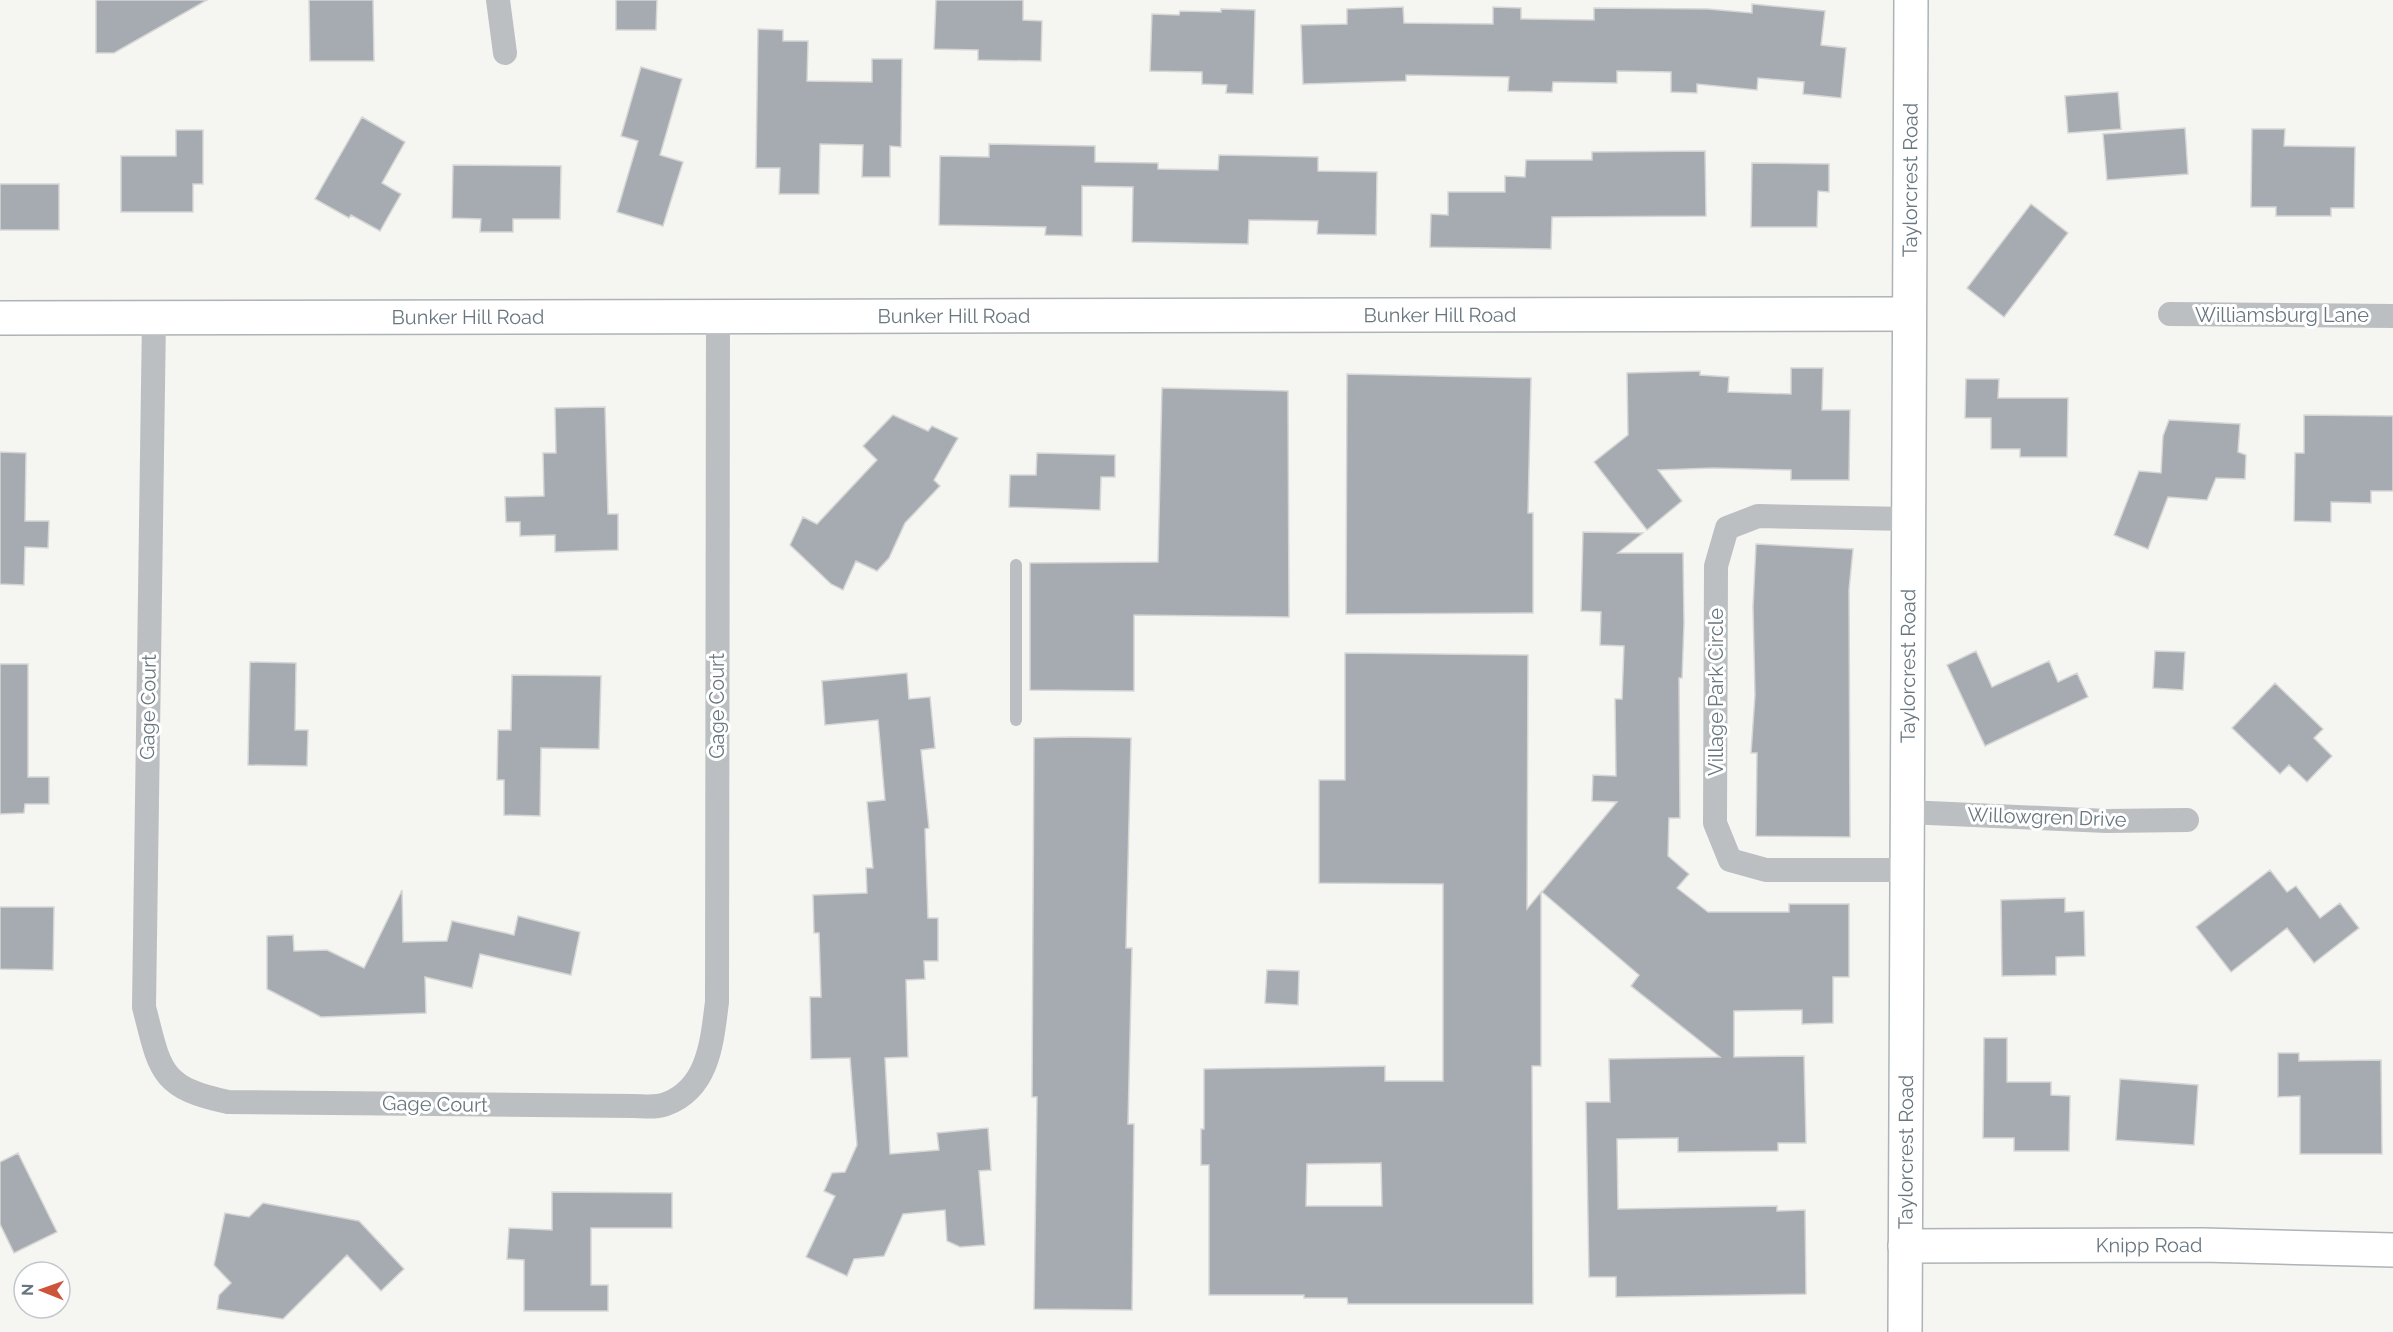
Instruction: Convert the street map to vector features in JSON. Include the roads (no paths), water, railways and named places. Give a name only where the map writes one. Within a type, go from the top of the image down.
[{"type":"street","points":[[498,0],[505,53]]},
{"type":"street","name":"Taylorcrest Road","points":[[1905,1332],[1911,0]]},
{"type":"street","name":"Bunker Hill Road","points":[[0,318],[1909,314]]},
{"type":"street","name":"Williamsburg Lane","points":[[2170,314],[2393,316]]},
{"type":"street","name":"Gage Court","points":[[154,318],[144,1007],[158,1061],[167,1076],[180,1088],[202,1097],[228,1102],[633,1106],[665,1105],[692,1086],[710,1056],[717,1002],[718,317]]},
{"type":"street","name":"Village Park Circle","points":[[1907,870],[1766,870],[1730,860],[1715,823],[1715,811],[1716,566],[1727,528],[1758,516],[1908,519]]},
{"type":"street","name":"Willowgren Drive","points":[[1907,812],[2107,821],[2187,820]]},
{"type":"street","name":"Knipp Road","points":[[1905,1246],[2203,1245],[2393,1250]]},
{"type":"lane","points":[[1016,565],[1016,720]]}]
